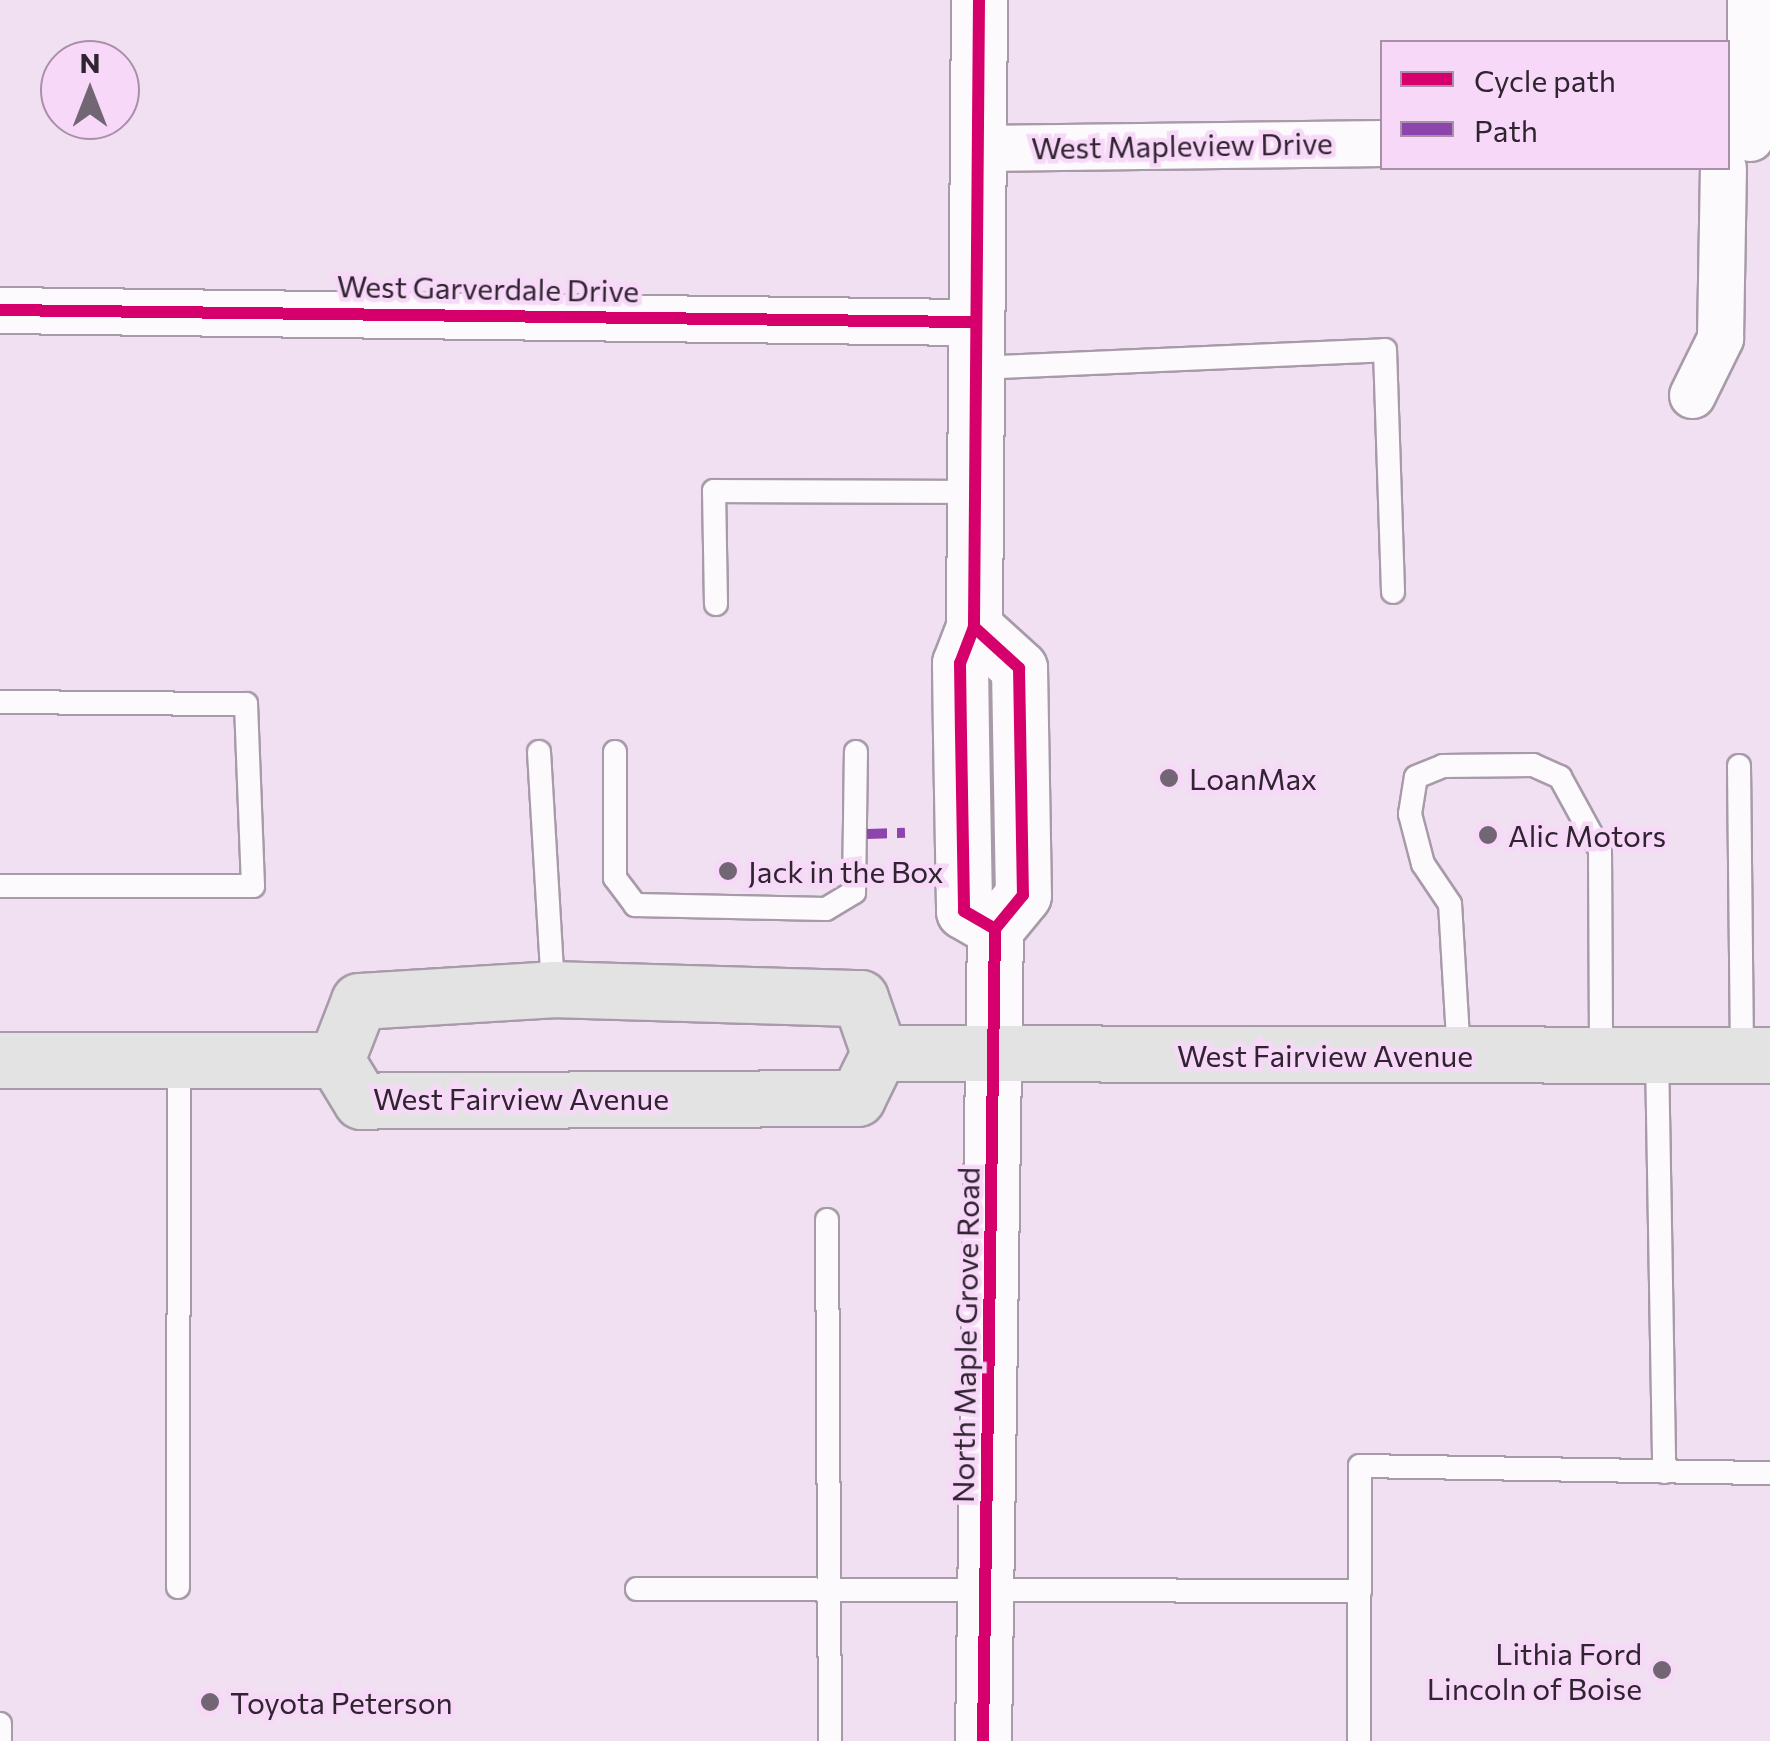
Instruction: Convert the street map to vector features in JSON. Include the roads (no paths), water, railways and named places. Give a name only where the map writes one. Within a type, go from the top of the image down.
[{"type":"main road","name":"North Maple Grove Road","points":[[979,0],[982,148],[970,492],[974,627],[960,663],[964,912],[996,929],[981,1592],[983,1741]]},
{"type":"main road","name":"West Fairview Avenue","points":[[553,990],[860,998],[879,1053],[858,1098],[361,1101],[336,1060],[359,1001],[553,990]]},
{"type":"main road","name":"West Fairview Avenue","points":[[879,1053],[1756,1055]]},
{"type":"main road","name":"West Fairview Avenue","points":[[0,1060],[336,1060]]},
{"type":"street","points":[[1692,395],[1720,338],[1743,145],[1750,0]]},
{"type":"street","name":"West Mapleview Drive","points":[[982,148],[1380,142]]},
{"type":"street","name":"West Garverdale Drive","points":[[0,310],[973,345]]},
{"type":"lane","points":[[973,345],[1385,350],[1393,592]]},
{"type":"lane","points":[[716,604],[714,490],[970,492]]},
{"type":"lane","points":[[0,702],[246,704],[253,886],[0,886]]},
{"type":"lane","points":[[539,752],[553,990]]},
{"type":"lane","points":[[615,752],[615,878],[635,905],[826,909],[854,892],[856,752]]},
{"type":"lane","points":[[1459,1055],[1450,904],[1419,848],[1410,814],[1416,777],[1443,766],[1532,765],[1560,777],[1600,850],[1601,1055]]},
{"type":"lane","points":[[1739,766],[1756,1055]]},
{"type":"lane","points":[[1657,1055],[1664,1472]]},
{"type":"lane","points":[[178,1587],[180,1058]]},
{"type":"lane","points":[[827,1220],[830,1741]]},
{"type":"lane","points":[[1359,1741],[1360,1466],[1770,1473]]},
{"type":"lane","points":[[637,1589],[1360,1591]]},
{"type":"lane","points":[[0,1724],[0,1741]]},
{"type":"place","name":"LoanMax","points":[[1169,778]]},
{"type":"place","name":"Alic Motors","points":[[1488,835]]},
{"type":"place","name":"Jack in the Box","points":[[728,871]]},
{"type":"place","name":"Lithia Ford Lincoln of Boise","points":[[1662,1670]]},
{"type":"place","name":"Toyota Peterson","points":[[210,1702]]}]
